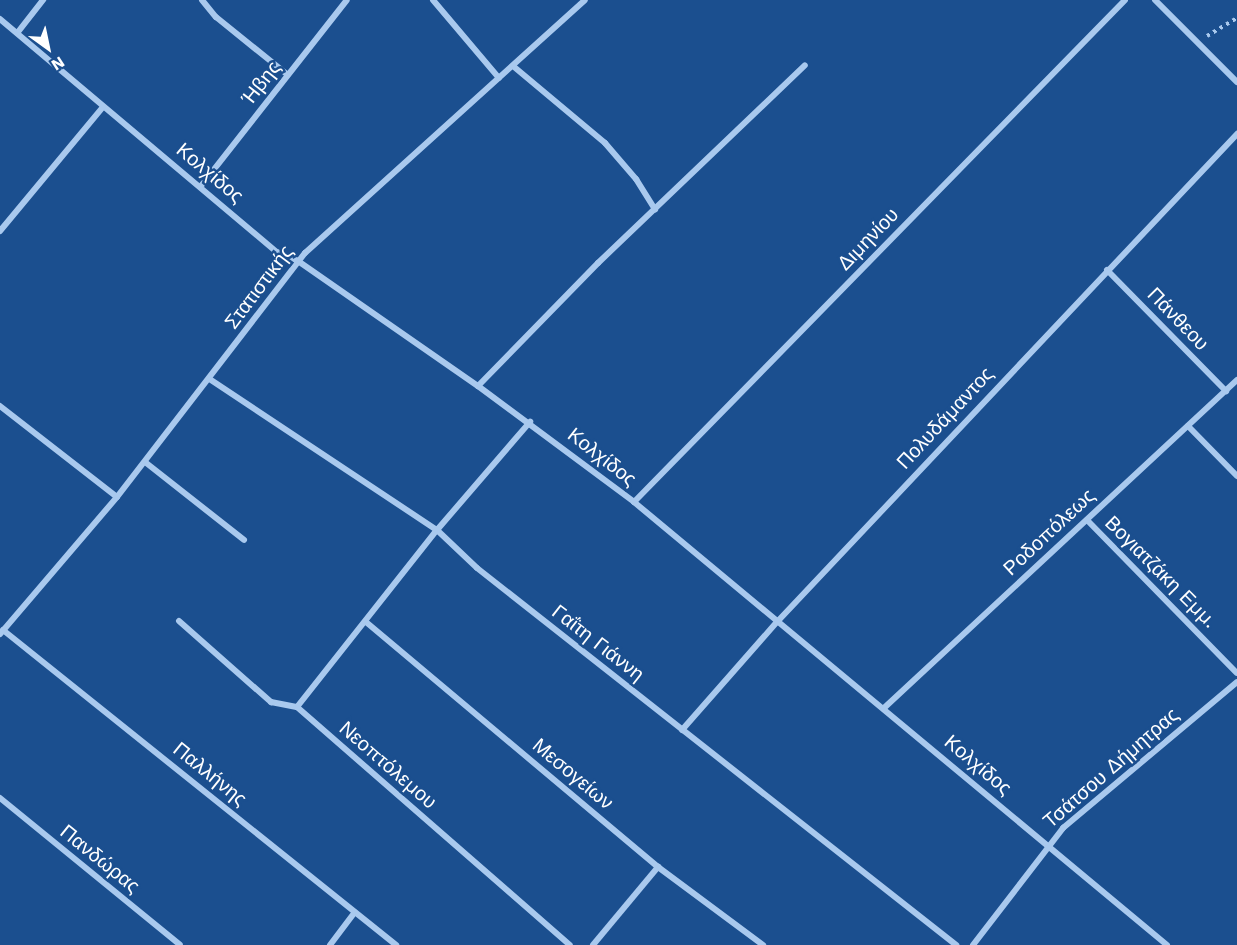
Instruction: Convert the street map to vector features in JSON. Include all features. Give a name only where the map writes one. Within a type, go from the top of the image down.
[{"type":"street","points":[[18,32],[43,0]]},
{"type":"street","points":[[202,0],[216,17],[288,75]]},
{"type":"street","name":"Ήβης","points":[[201,186],[347,0]]},
{"type":"street","points":[[433,0],[499,78]]},
{"type":"street","name":"Στατιστικής","points":[[2,632],[117,497],[211,380],[298,261],[585,0]]},
{"type":"street","name":"Διμηνίου","points":[[634,502],[1125,0]]},
{"type":"street","points":[[1155,0],[1237,82]]},
{"type":"street","name":"Κολχίδος","points":[[0,19],[277,252],[298,261],[530,422],[634,502],[1167,945]]},
{"type":"street","points":[[478,386],[655,209],[804,65]]},
{"type":"street","points":[[513,66],[605,143],[636,178],[655,209]]},
{"type":"street","points":[[0,231],[103,107]]},
{"type":"street","name":"Πολυδάμαντος","points":[[682,730],[777,622],[1237,134]]},
{"type":"street","name":"Πάνθεου","points":[[1107,270],[1226,391]]},
{"type":"street","name":"Γαΐτη Γιάννη","points":[[211,380],[437,530],[477,568],[956,945]]},
{"type":"street","name":"Ροδοπόλεως","points":[[884,708],[1237,380]]},
{"type":"street","points":[[0,406],[117,497]]},
{"type":"street","points":[[297,707],[437,530],[530,422]]},
{"type":"street","points":[[1188,426],[1237,476]]},
{"type":"street","points":[[145,462],[244,540]]},
{"type":"street","name":"Βογιατζάκη Εμμ.","points":[[1087,520],[1237,672]]},
{"type":"street","name":"Νεοπτόλεμου","points":[[179,621],[271,702],[297,707],[570,945]]},
{"type":"street","name":"Μεσογείων","points":[[366,622],[658,867],[763,945]]},
{"type":"street","name":"Παλλήνης","points":[[2,632],[396,945]]},
{"type":"street","name":"Τσάτσου Δήμητρας","points":[[973,945],[1048,845],[1075,816],[1237,682]]},
{"type":"street","name":"Πανδώρας","points":[[0,798],[180,945]]},
{"type":"street","points":[[593,945],[658,867]]},
{"type":"street","points":[[330,945],[355,912]]},
{"type":"path","points":[[1196,40],[1237,18]]}]
